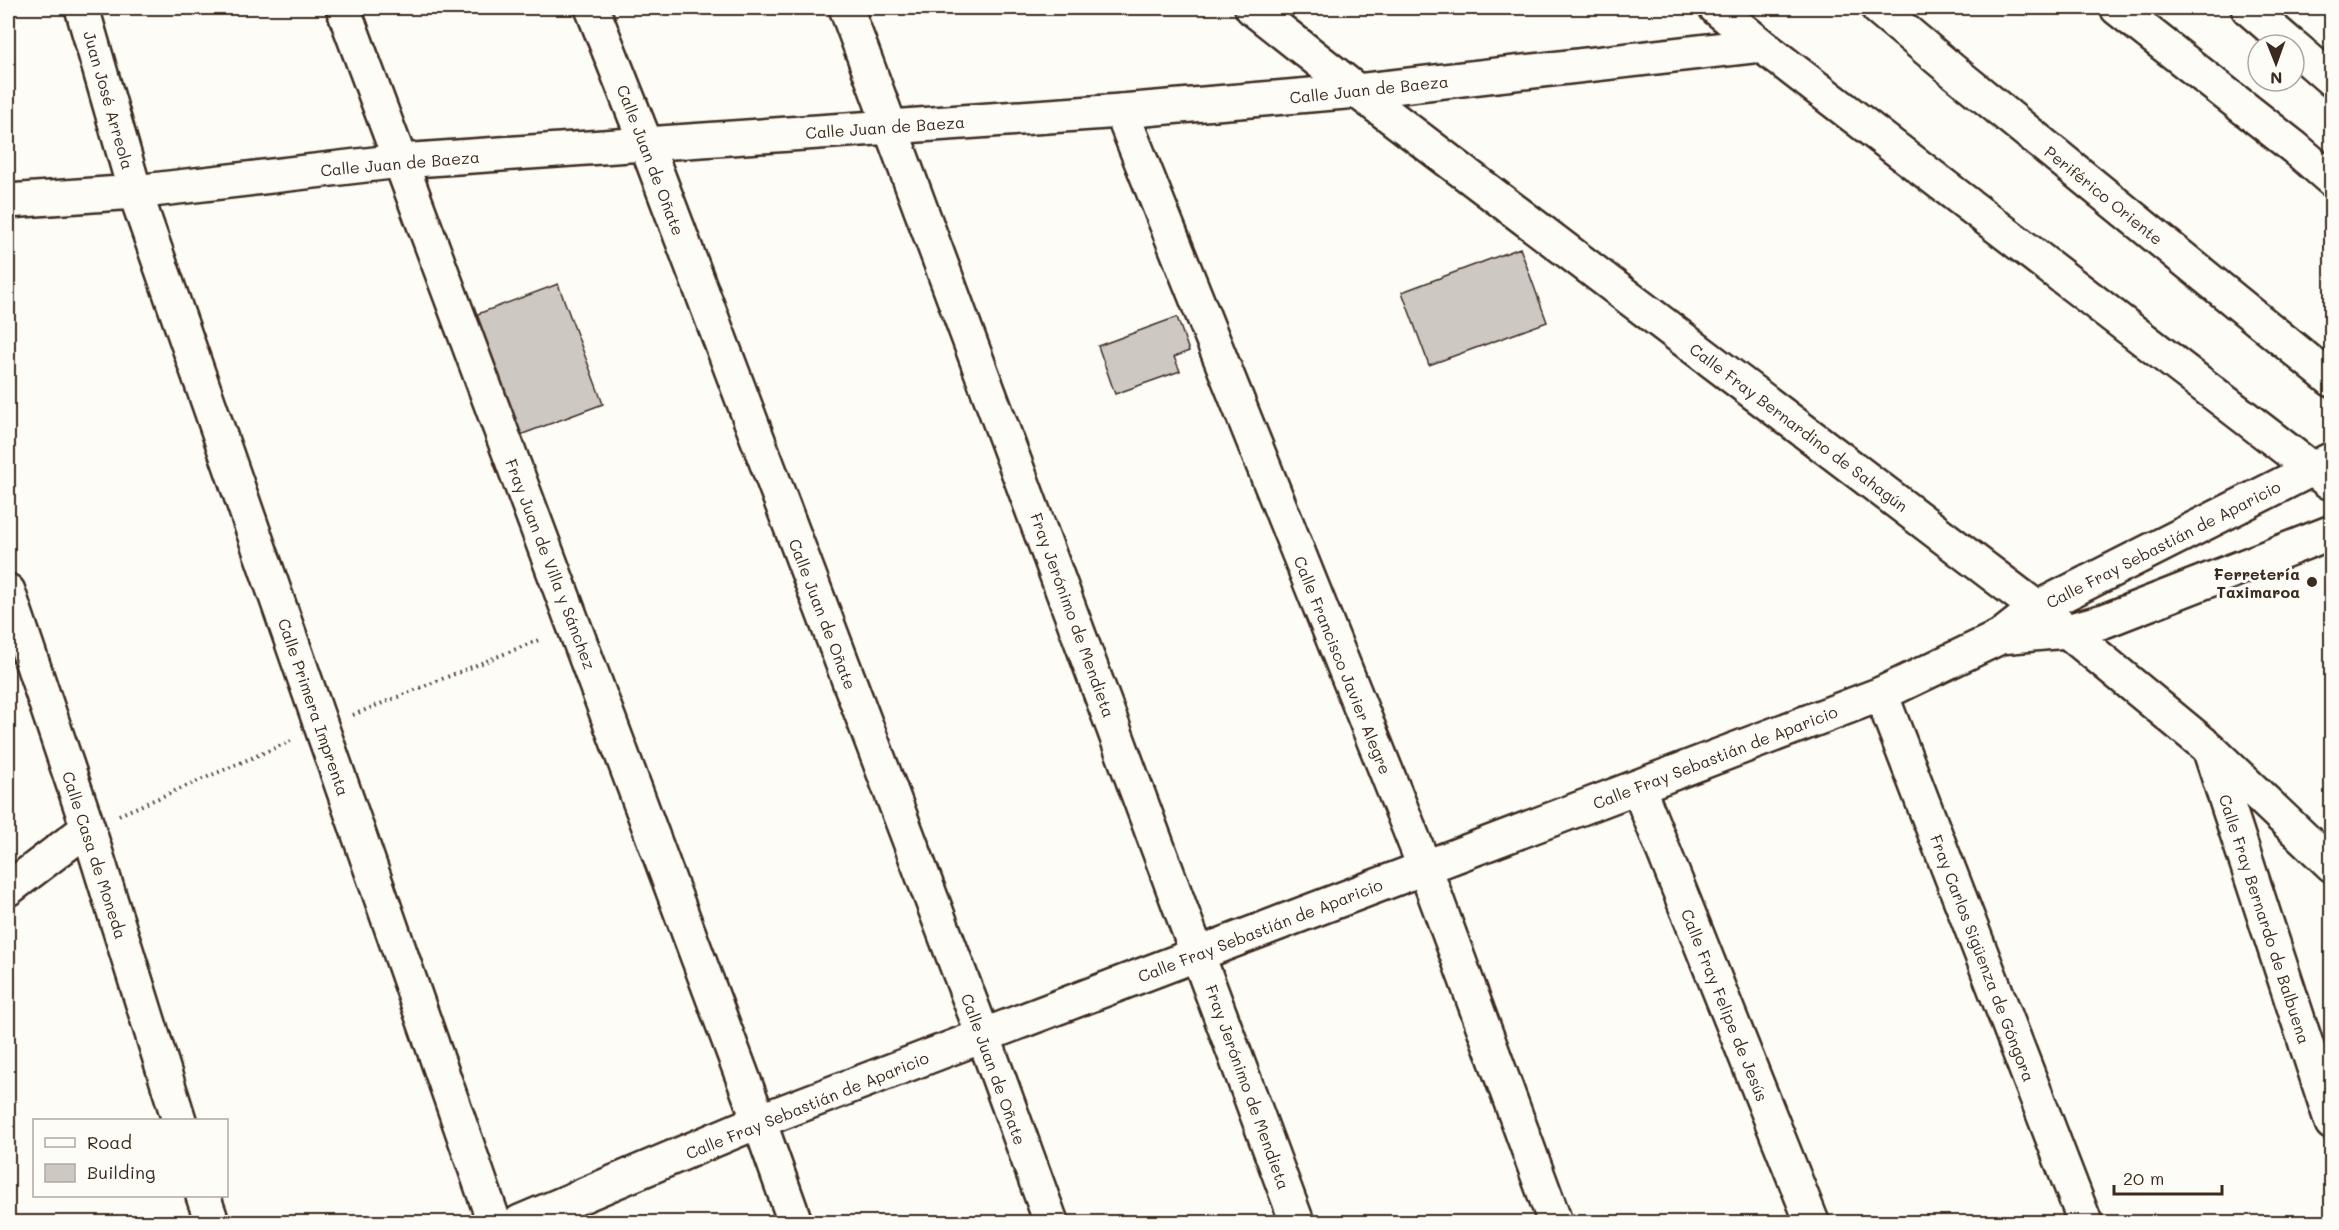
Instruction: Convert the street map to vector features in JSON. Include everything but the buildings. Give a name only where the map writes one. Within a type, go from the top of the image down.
[{"type":"main road","name":"Juan José Arreola","points":[[82,8],[135,192]]},
{"type":"main road","name":"Fray Juan de Villa y Sánchez","points":[[343,8],[795,1222]]},
{"type":"main road","name":"Calle Juan de Oñate","points":[[592,8],[646,144],[1051,1222]]},
{"type":"main road","name":"Fray Jerónimo de Mendieta","points":[[846,8],[1297,1222]]},
{"type":"main road","name":"Calle Fray Bernardino de Sahagún","points":[[1252,8],[1357,91],[2067,631],[2210,749],[2331,865]]},
{"type":"main road","points":[[1716,8],[1761,45],[2326,471]]},
{"type":"main road","name":"Periférico Oriente","points":[[1878,8],[2331,380]]},
{"type":"main road","points":[[2116,8],[2295,148],[2331,180]]},
{"type":"main road","points":[[2255,8],[2280,33]]},
{"type":"main road","name":"Calle Juan de Baeza","points":[[8,201],[135,192],[400,161],[1121,111],[1357,91],[1761,45]]},
{"type":"main road","points":[[2306,58],[2331,80]]},
{"type":"main road","name":"Calle Francisco Javier Alegre","points":[[1121,111],[1425,868],[1555,1222]]},
{"type":"main road","name":"Calle Primera Imprenta","points":[[135,192],[494,1222]]},
{"type":"main road","name":"Calle Fray Sebastián de Aparicio","points":[[520,1222],[759,1121],[1881,694],[2000,637],[2037,608],[2326,471]]},
{"type":"main road","name":"Calle Fray Sebastián de Aparicio","points":[[2000,637],[2067,631],[2104,621],[2331,532]]},
{"type":"main road","name":"Calle Casa de Moneda","points":[[8,591],[88,828],[180,1119]]},
{"type":"main road","name":"Fray Carlos Sigüenza de Góngora","points":[[1881,694],[2085,1222]]},
{"type":"main road","name":"Calle Fray Bernardo de Balbuena","points":[[2210,749],[2331,1124]]},
{"type":"main road","name":"Calle Fray Felipe de Jesús","points":[[1638,787],[1812,1222]]},
{"type":"main road","points":[[8,890],[88,828]]},
{"type":"main road","points":[[203,1197],[212,1222]]},
{"type":"path","points":[[88,828],[322,728],[574,625]]},
{"type":"place","name":"Ferretería Taximaroa","points":[[2312,582]]}]
